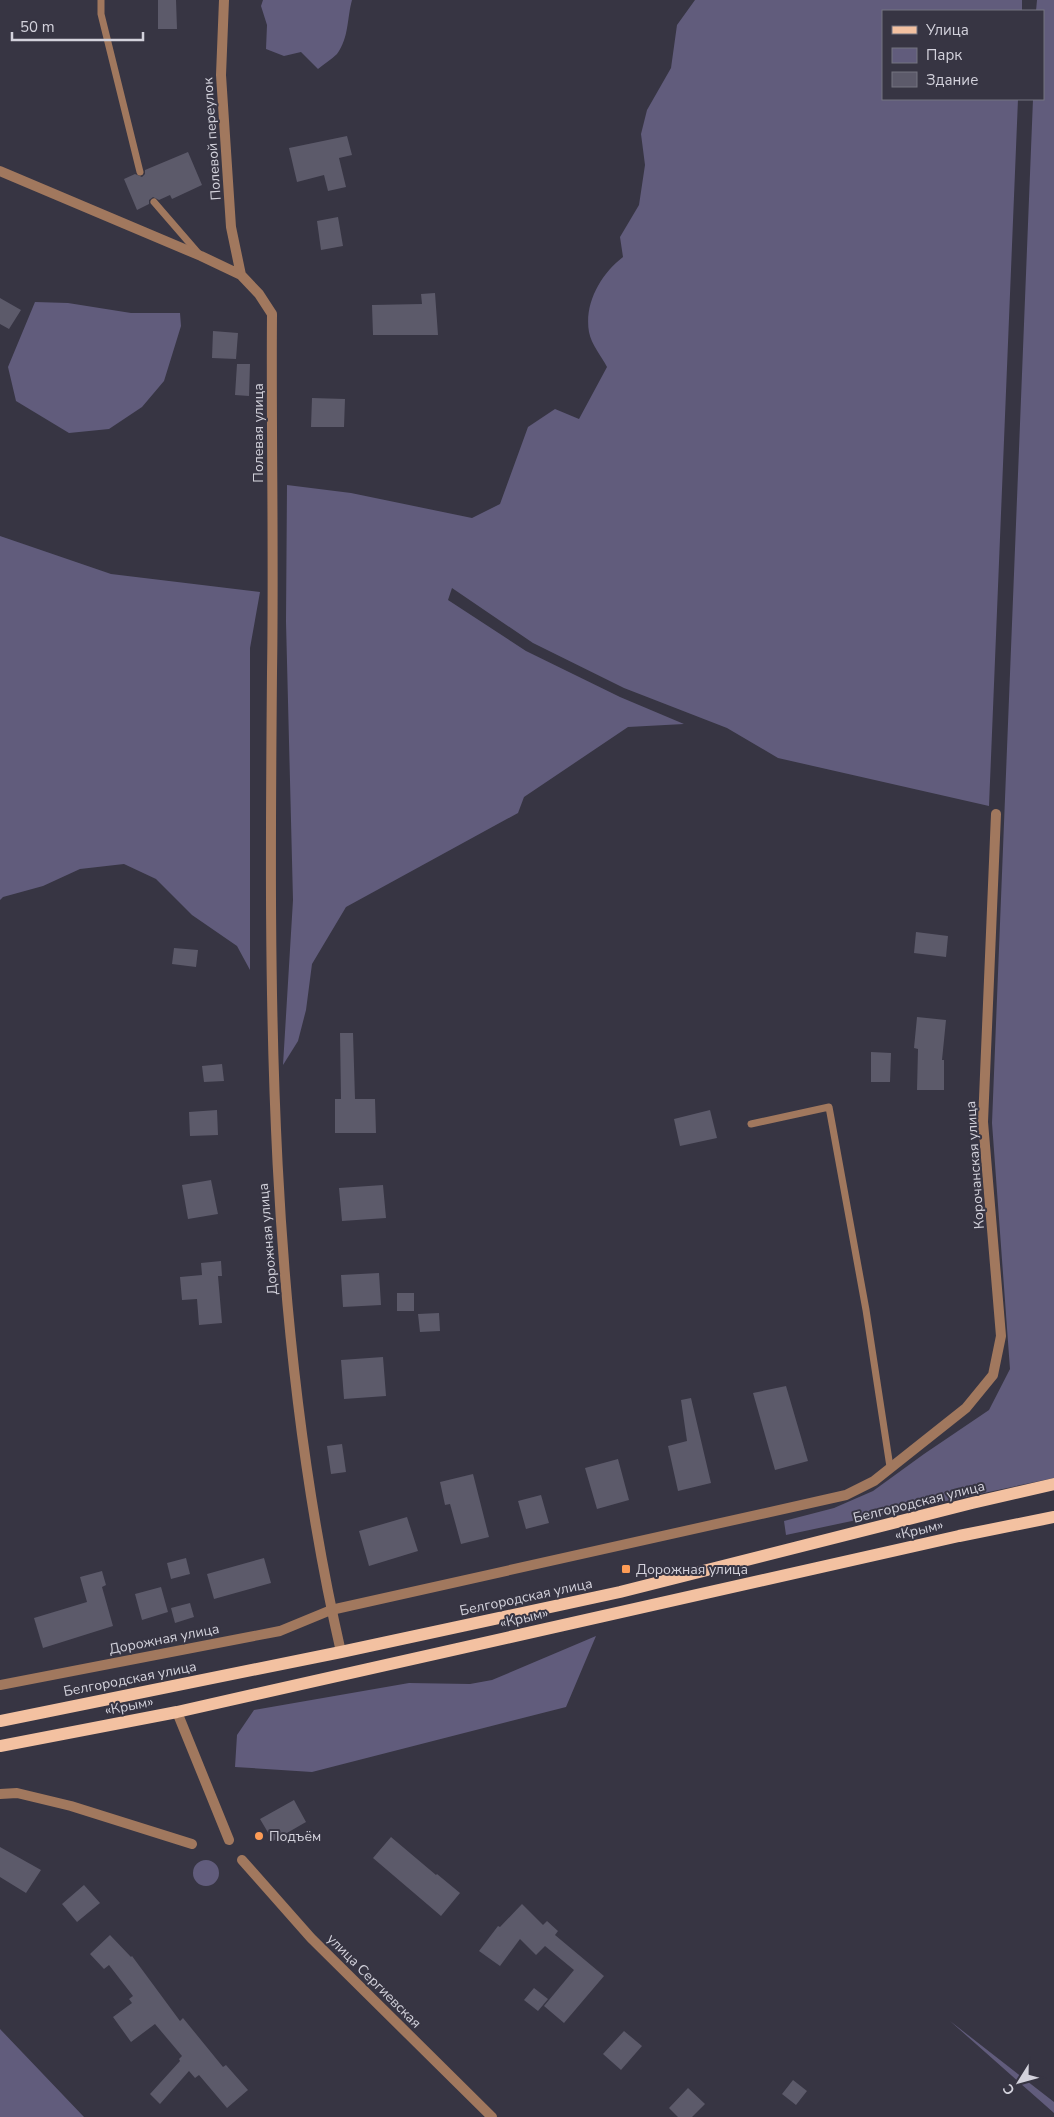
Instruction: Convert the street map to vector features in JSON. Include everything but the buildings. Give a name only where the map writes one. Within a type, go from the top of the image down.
[{"type":"main road","name":"Белгородская улица","points":[[0,1721],[341,1652],[620,1592],[1054,1484]]},
{"type":"main road","name":"«Крым»","points":[[0,1746],[177,1712],[1054,1516]]},
{"type":"street","name":"Полевой переулок","points":[[224,0],[221,75],[231,228],[241,275]]},
{"type":"street","name":"Полевая улица","points":[[0,171],[201,256],[241,275],[259,294],[272,314],[273,589],[270,864]]},
{"type":"street","name":"Корочанская улица","points":[[890,1467],[966,1408],[993,1375],[1001,1336],[983,1122],[996,814]]},
{"type":"street","name":"Дорожная улица","points":[[270,864],[272,1068],[278,1195],[293,1372],[319,1547],[341,1652]]},
{"type":"street","name":"Дорожная улица","points":[[0,1685],[280,1631],[331,1610],[846,1495],[874,1481],[890,1467]]},
{"type":"street","points":[[177,1712],[229,1840]]},
{"type":"street","points":[[0,1794],[17,1793],[72,1806],[192,1844]]},
{"type":"street","name":"улица Сергиевская","points":[[242,1860],[311,1938],[492,2117]]},
{"type":"lane","points":[[101,0],[101,14],[140,172]]},
{"type":"lane","points":[[154,202],[201,256]]},
{"type":"lane","points":[[751,1124],[829,1107],[866,1310],[890,1467]]},
{"type":"green space","points":[[263,0],[352,0],[346,35],[337,54],[318,69],[301,52],[284,56],[266,49],[267,25],[261,6]]},
{"type":"green space","points":[[695,0],[1022,0],[1022,10],[882,10],[882,100],[1018,100],[989,806],[778,758],[727,728],[624,688],[533,643],[452,588],[448,600],[526,651],[620,697],[684,724],[628,727],[524,797],[518,813],[346,907],[312,964],[306,1010],[298,1041],[283,1065],[293,900],[286,622],[287,485],[351,493],[472,518],[500,504],[528,427],[555,409],[579,419],[607,367],[590,337],[589,310],[601,281],[623,257],[620,237],[639,205],[645,165],[641,134],[647,110],[671,68],[677,25]]},
{"type":"green space","points":[[1037,0],[1054,0],[1054,1478],[786,1535],[784,1521],[834,1508],[873,1491],[989,1410],[1010,1369],[992,1123],[1033,100],[1044,100],[1044,10],[1036,10]]},
{"type":"green space","points":[[35,302],[68,303],[131,313],[180,313],[181,326],[164,381],[142,407],[109,429],[69,433],[16,401],[8,367]]},
{"type":"green space","points":[[0,536],[111,574],[260,592],[250,648],[250,970],[237,946],[192,915],[156,879],[124,864],[80,869],[43,886],[3,897],[0,900]]},
{"type":"green space","points":[[596,1636],[566,1707],[312,1772],[235,1767],[237,1735],[254,1710],[409,1683],[470,1684],[492,1680]]},
{"type":"green space","points":[[206,1860],[215,1864],[219,1873],[215,1882],[206,1886],[197,1882],[193,1873],[197,1864]]},
{"type":"green space","points":[[950,2021],[1054,2102],[1054,2113]]},
{"type":"green space","points":[[0,2029],[84,2117],[0,2117]]},
{"type":"place","name":"Дорожная улица","points":[[626,1569]]},
{"type":"place","name":"Подъём","points":[[259,1836]]}]
